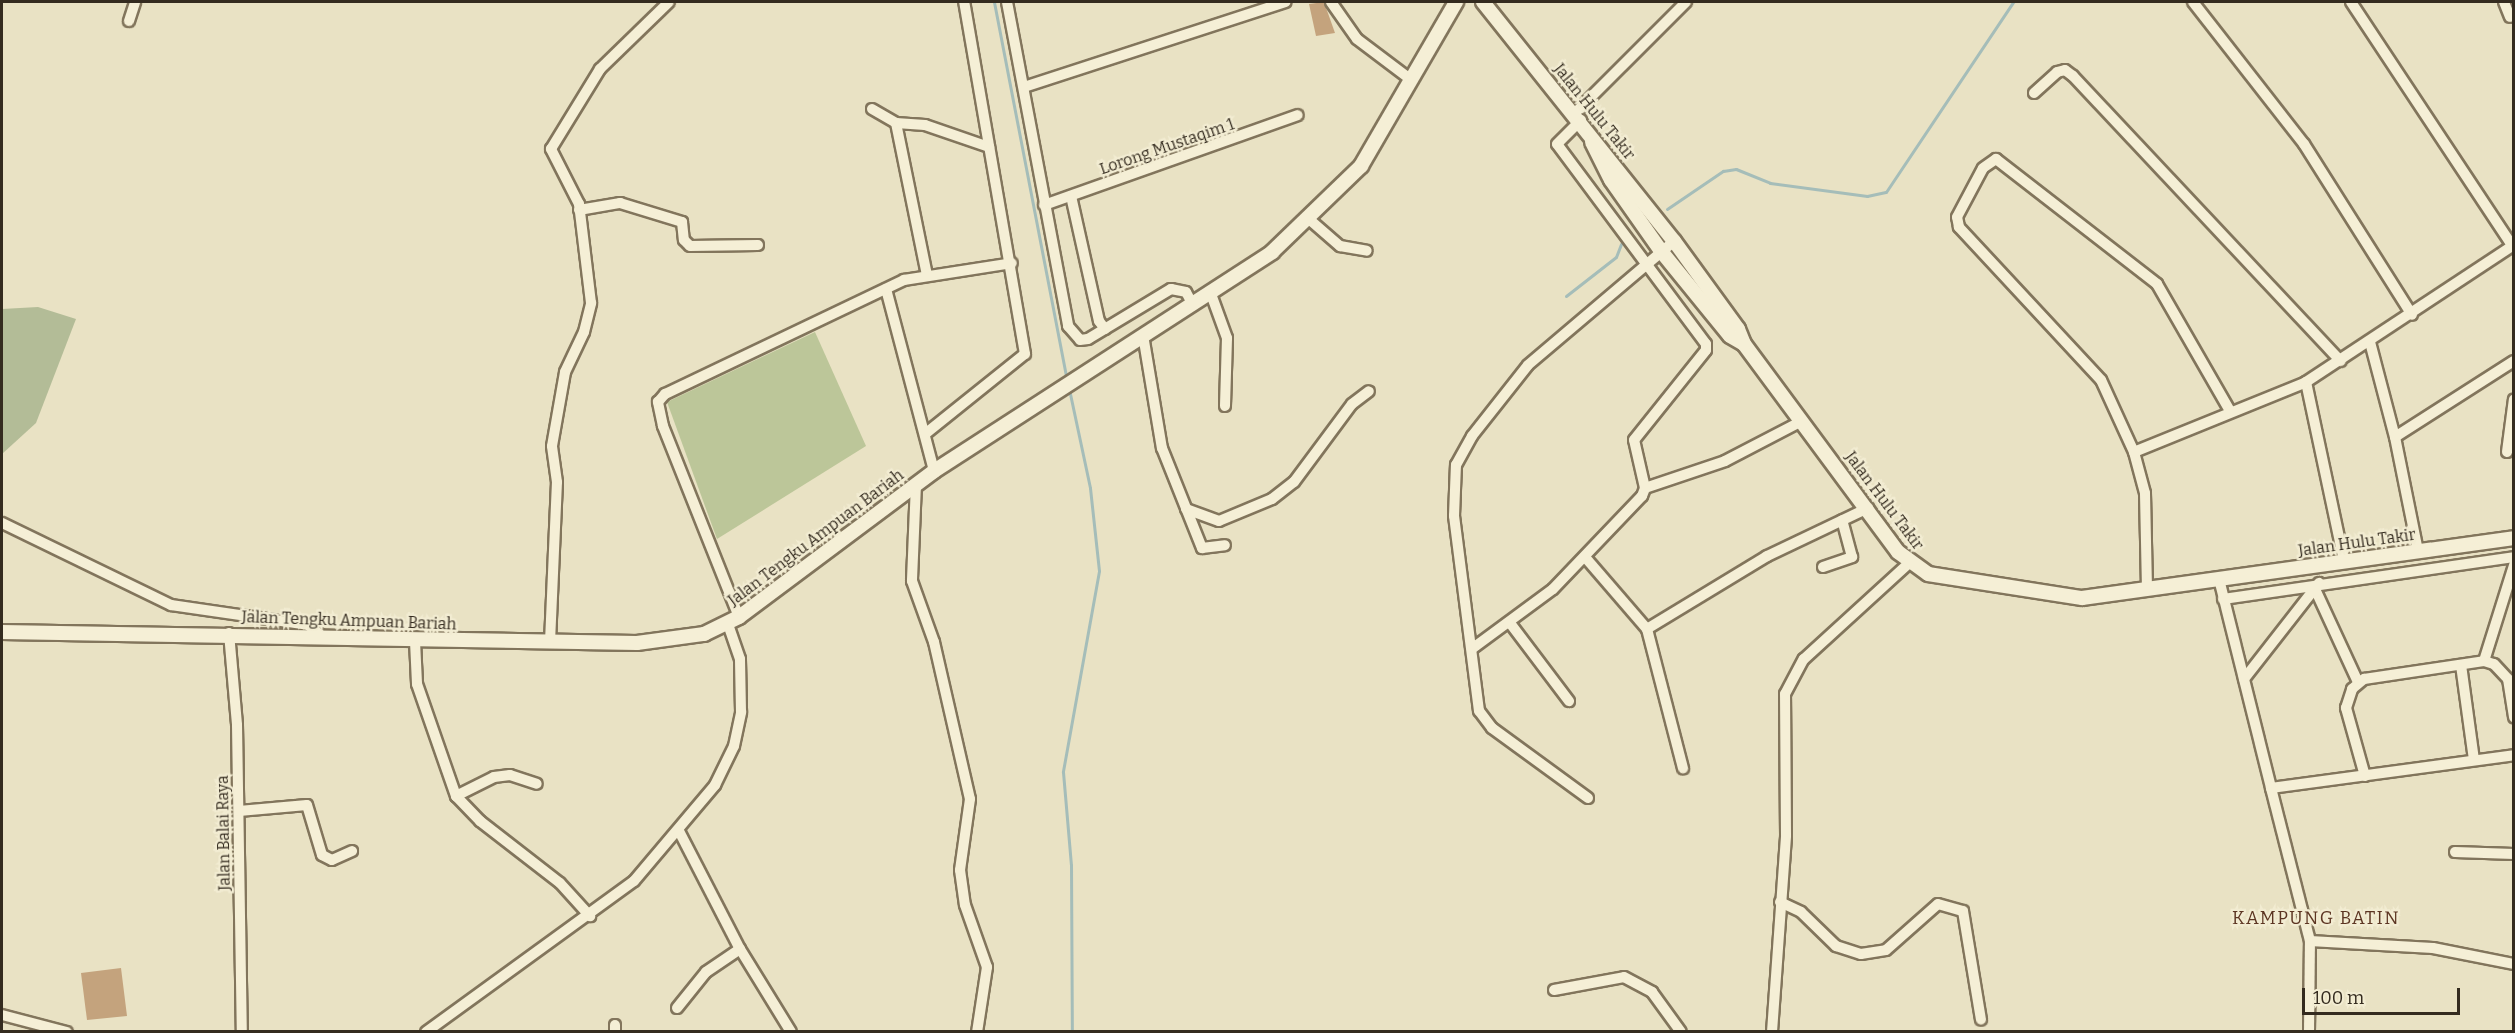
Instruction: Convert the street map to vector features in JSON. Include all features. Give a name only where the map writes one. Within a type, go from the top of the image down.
[{"type":"main road","name":"Jalan Tengku Ampuan Bariah","points":[[2,632],[229,633],[415,641],[550,642],[665,641],[704,634],[734,620],[934,471],[1096,364],[1211,294],[1310,220],[1361,166],[1456,2]]},
{"type":"main road","name":"Jalan Hulu Takir","points":[[1483,2],[1578,116],[1674,241],[1738,329],[1744,344],[1909,563],[1941,579],[2082,598],[2514,538]]},
{"type":"main road","points":[[1590,134],[1611,180],[1661,251],[1730,336],[1744,344]]},
{"type":"street","points":[[129,21],[135,2]]},
{"type":"street","points":[[550,642],[557,482],[552,446],[565,372],[584,332],[591,303],[579,210],[567,178],[552,159],[553,142],[600,69],[669,2]]},
{"type":"street","points":[[925,435],[1025,354],[1012,263],[964,2]]},
{"type":"street","points":[[1007,2],[1068,326],[1080,340],[1105,329],[1171,289],[1186,292],[1193,305]]},
{"type":"street","points":[[1024,87],[1286,2]]},
{"type":"street","points":[[1331,2],[1358,39],[1410,79]]},
{"type":"street","points":[[1646,488],[1634,440],[1706,344],[1557,144],[1578,116],[1686,2]]},
{"type":"street","points":[[2193,2],[2304,144],[2412,315]]},
{"type":"street","points":[[2134,452],[2306,382],[2412,315],[2513,245],[2351,2]]},
{"type":"street","points":[[2504,2],[2512,20]]},
{"type":"street","points":[[2034,93],[2057,72],[2065,70],[2073,76],[2341,361]]},
{"type":"street","points":[[872,109],[896,123],[925,126],[989,147]]},
{"type":"street","name":"Lorong Mustaqim 1","points":[[1044,205],[1298,115]]},
{"type":"street","points":[[896,123],[927,276]]},
{"type":"street","points":[[2147,589],[2147,514],[2134,452],[2101,380],[1959,227],[1957,217],[1983,168],[1996,159],[2157,284],[2230,411]]},
{"type":"street","points":[[1071,196],[1099,321],[1105,329]]},
{"type":"street","points":[[579,210],[620,203],[682,222],[690,246],[758,245]]},
{"type":"street","points":[[1310,220],[1340,246],[1367,251]]},
{"type":"street","points":[[1588,798],[1484,719],[1477,701],[1473,648],[1454,516],[1456,465],[1472,436],[1528,365],[1674,241]]},
{"type":"street","points":[[426,1032],[590,916],[634,881],[679,831],[715,785],[734,746],[741,712],[740,659],[734,620],[663,426],[658,402],[665,394],[886,289],[927,276],[1012,263]]},
{"type":"street","points":[[886,289],[934,471]]},
{"type":"street","points":[[1211,294],[1227,338],[1225,406]]},
{"type":"street","points":[[1143,335],[1162,448],[1202,548],[1225,545]]},
{"type":"street","points":[[2370,342],[2395,437],[2418,551]]},
{"type":"street","points":[[2395,437],[2514,361]]},
{"type":"street","points":[[2306,382],[2344,561]]},
{"type":"street","points":[[1186,509],[1219,521],[1272,500],[1294,482],[1352,404],[1369,391]]},
{"type":"street","points":[[2507,452],[2514,399]]},
{"type":"street","points":[[1473,648],[1510,623],[1586,557],[1646,488],[1725,461],[1803,421]]},
{"type":"street","points":[[916,484],[912,581],[934,642],[970,799],[960,870],[965,905],[987,967],[977,1032]]},
{"type":"street","points":[[1647,629],[1767,556],[1868,508]]},
{"type":"street","points":[[1823,567],[1852,557],[1842,520]]},
{"type":"street","points":[[2,523],[171,605],[308,625],[321,636]]},
{"type":"street","points":[[1586,557],[1647,629],[1683,768]]},
{"type":"street","points":[[2223,599],[2512,561],[2484,661]]},
{"type":"street","points":[[1772,1032],[1786,835],[1784,712],[1791,677],[1909,563]]},
{"type":"street","points":[[2218,579],[2310,941],[2309,1032]]},
{"type":"street","points":[[2244,679],[2317,586]]},
{"type":"street","points":[[2317,586],[2358,682],[2346,708],[2365,776]]},
{"type":"street","points":[[1510,623],[1569,701]]},
{"type":"street","name":"Jalan Balai Raya","points":[[229,633],[239,812],[242,1032]]},
{"type":"street","points":[[415,641],[417,684],[456,796],[480,821],[560,883],[590,916]]},
{"type":"street","points":[[2358,682],[2484,661],[2494,664],[2508,679],[2514,718]]},
{"type":"street","points":[[2461,664],[2474,760]]},
{"type":"street","points":[[2271,788],[2514,755]]},
{"type":"street","points":[[456,796],[494,777],[510,775],[537,784]]},
{"type":"street","points":[[239,812],[308,805],[322,855],[332,860],[352,851]]},
{"type":"street","points":[[679,831],[740,949],[791,1032]]},
{"type":"street","points":[[2455,852],[2514,854]]},
{"type":"street","points":[[1780,902],[1801,912],[1836,946],[1860,954],[1886,950],[1938,904],[1963,912],[1981,1020]]},
{"type":"street","points":[[2310,941],[2433,948],[2514,964]]},
{"type":"street","points":[[677,1008],[706,972],[740,949]]},
{"type":"street","points":[[1554,990],[1624,977],[1652,992],[1681,1032]]},
{"type":"street","points":[[2,1015],[23,1017],[67,1032]]},
{"type":"green space","points":[[38,307],[76,319],[36,423],[2,454],[2,309]]},
{"type":"green space","points":[[815,332],[866,446],[717,539],[667,402]]},
{"type":"building","points":[[1324,2],[1335,33],[1316,36],[1309,4]]},
{"type":"building","points":[[121,968],[127,1016],[87,1020],[81,973]]},
{"type":"waterway","points":[[994,2],[1067,380]]},
{"type":"waterway","points":[[1667,209],[1723,171],[1736,169],[1770,183],[1867,196],[1886,192],[2013,2]]},
{"type":"waterway","points":[[1566,296],[1616,257],[1621,244]]},
{"type":"waterway","points":[[1069,389],[1090,488],[1099,571],[1063,772],[1071,865],[1072,1032]]},
{"type":"district","name":"KAMPUNG BATIN","points":[[2316,918]]}]
